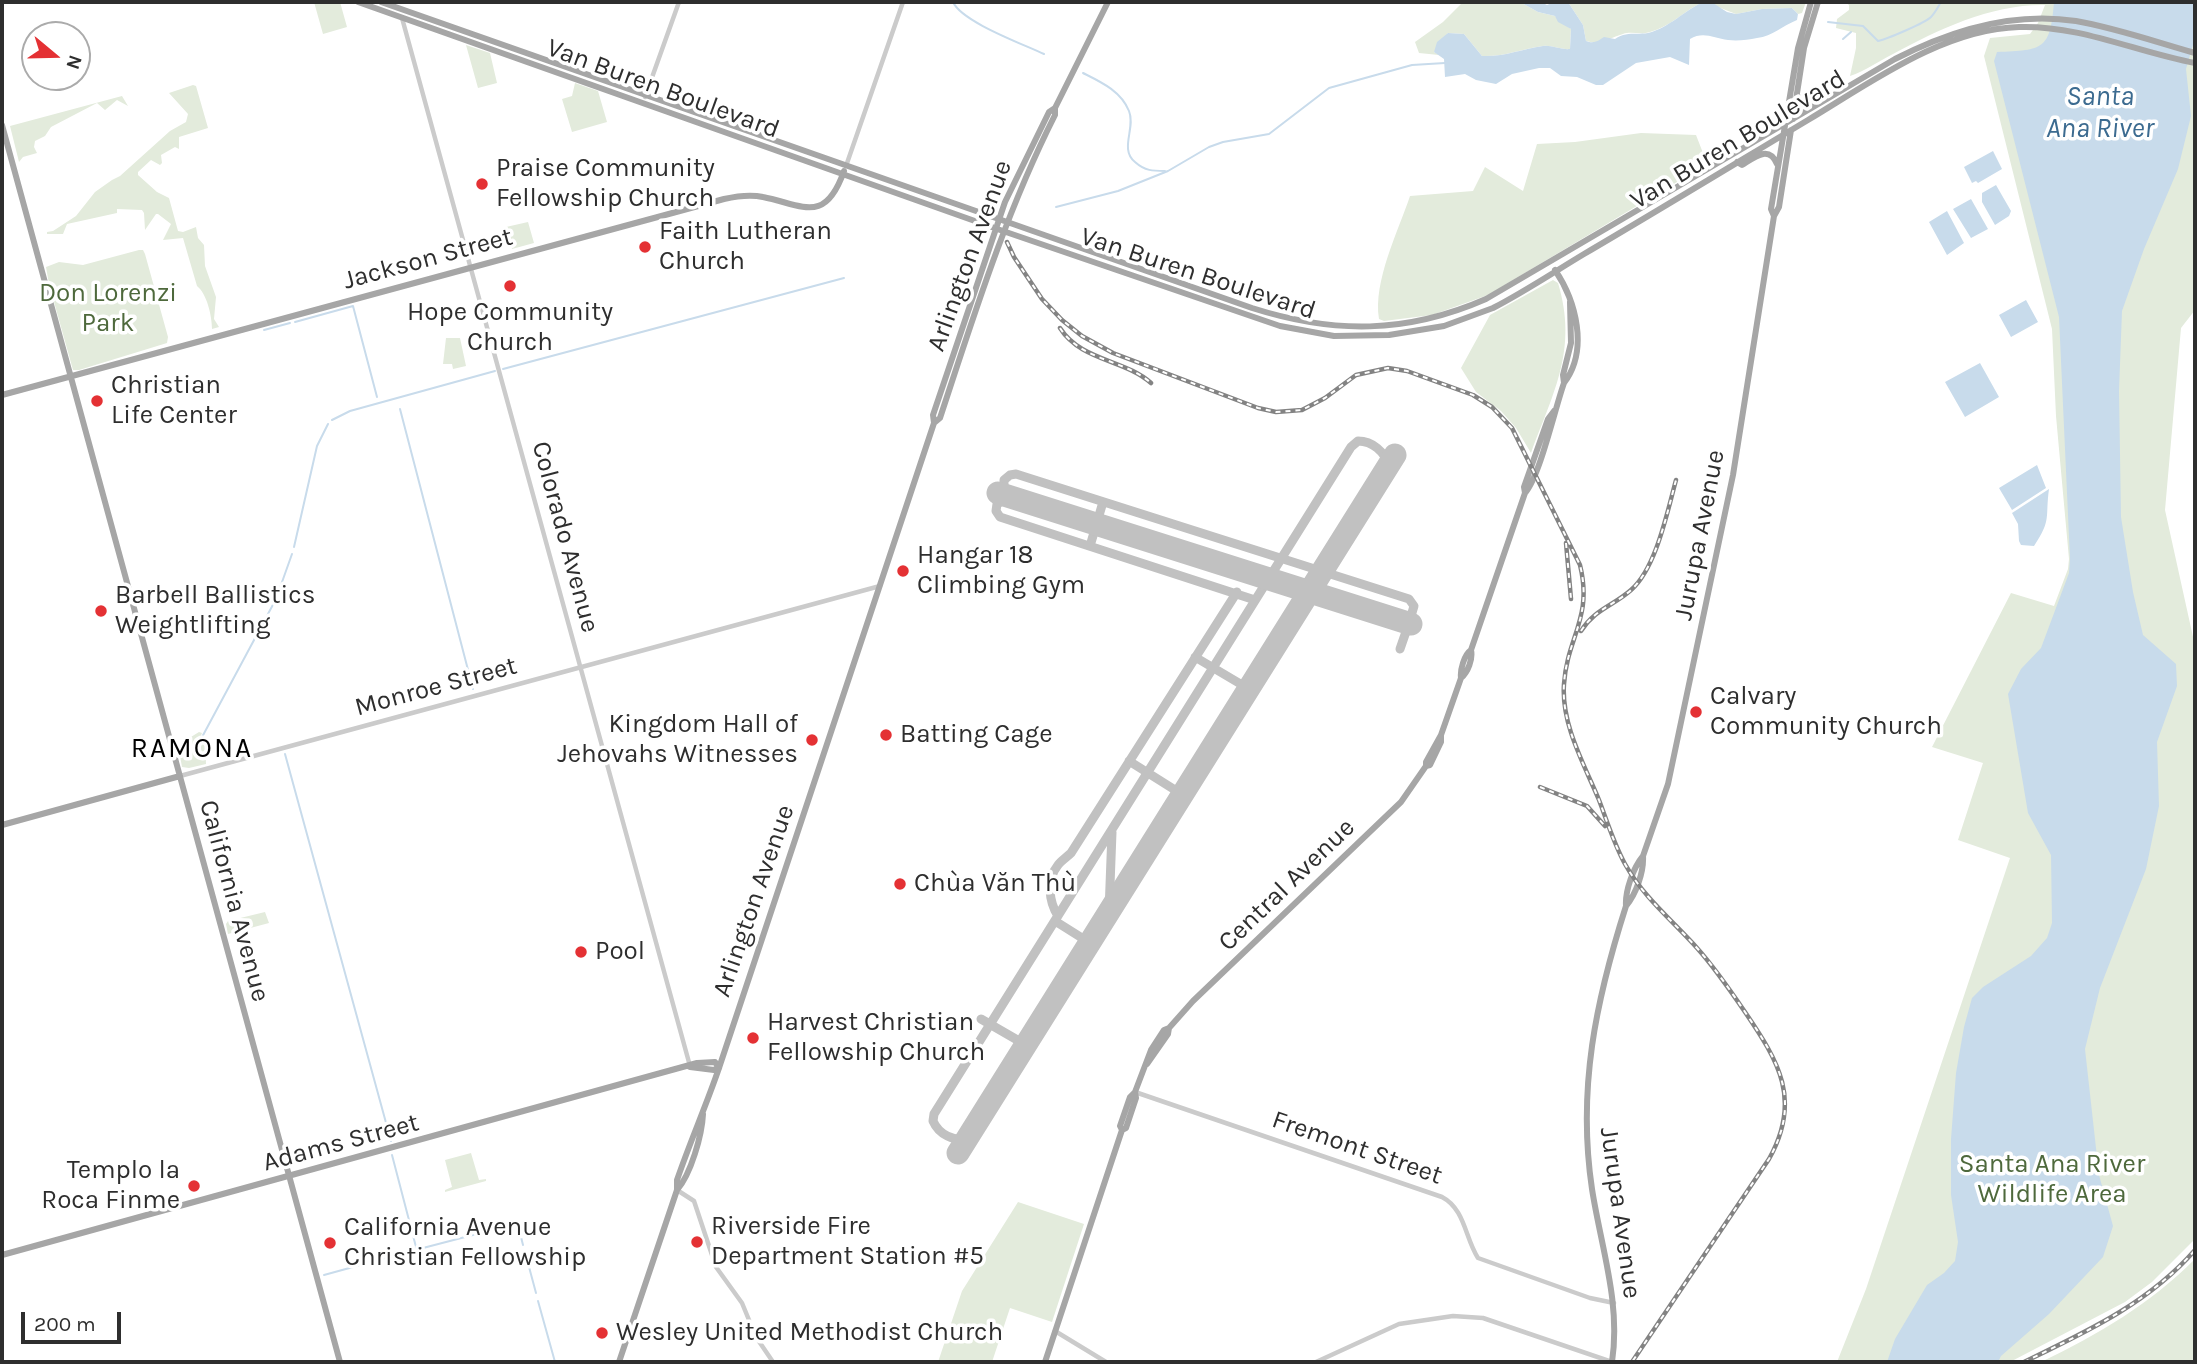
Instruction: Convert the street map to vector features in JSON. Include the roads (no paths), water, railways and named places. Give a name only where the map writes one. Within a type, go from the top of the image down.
[{"type":"main road","name":"Van Buren Boulevard","points":[[358,2],[904,195],[914,194],[936,202],[961,206],[1283,318],[1342,327],[1406,323],[1448,314],[1486,299],[1895,59],[1938,38],[1989,23],[2034,18],[2080,22],[2193,52]]},
{"type":"main road","name":"Van Buren Boulevard","points":[[381,2],[403,5],[478,35],[846,166],[1000,229],[1280,326],[1336,336],[1389,335],[1444,327],[1493,308],[1783,134],[1916,57],[1949,42],[2002,29],[2033,27],[2075,32],[2193,63]]},
{"type":"main road","name":"Arlington Avenue","points":[[1003,220],[1108,2]]},
{"type":"main road","name":"Jurupa Avenue","points":[[1774,216],[1771,209],[1783,134],[1811,2]]},
{"type":"main road","name":"Jurupa Avenue","points":[[1612,1362],[1616,1331],[1614,1303],[1589,1166],[1587,1082],[1594,1025],[1601,988],[1626,906],[1629,887],[1643,856],[1668,784],[1733,475],[1774,216],[1779,207],[1797,94],[1797,70],[1803,39],[1818,2]]},
{"type":"main road","points":[[402,18],[403,5]]},
{"type":"main road","points":[[432,28],[443,27],[470,37],[478,35]]},
{"type":"main road","points":[[1797,94],[1798,99],[1805,104],[1827,99]]},
{"type":"main road","name":"Arlington Avenue","points":[[619,1362],[677,1190],[684,1182],[702,1126],[703,1113],[934,423],[933,415],[1003,220],[1041,128],[1049,112],[1055,108]]},
{"type":"main road","name":"California Avenue","points":[[2,125],[340,1362]]},
{"type":"main road","points":[[1038,149],[1045,131],[1041,128]]},
{"type":"main road","points":[[745,139],[748,131]]},
{"type":"main road","points":[[1737,162],[1742,165],[1767,153],[1774,158],[1778,166]]},
{"type":"main road","name":"Jackson Street","points":[[2,395],[734,196],[765,197],[797,207],[810,208],[833,194],[846,166]]},
{"type":"main road","name":"Central Avenue","points":[[1045,1362],[1122,1130],[1120,1126],[1130,1097],[1169,1028],[1194,1000],[1391,812],[1416,783],[1426,766],[1430,765],[1438,750],[1461,678],[1466,674],[1472,656],[1471,650],[1525,493],[1529,489],[1553,421],[1553,411],[1563,383],[1571,343],[1570,302],[1550,262]]},
{"type":"main road","name":"Monroe Street","points":[[2,825],[180,776]]},
{"type":"main road","name":"Adams Street","points":[[2,1255],[707,1061],[715,1062],[719,1068]]},
{"type":"street","points":[[643,103],[679,2]]},
{"type":"street","points":[[846,166],[903,2]]},
{"type":"street","name":"Colorado Avenue","points":[[402,18],[690,1067]]},
{"type":"street","name":"Monroe Street","points":[[180,776],[880,586]]},
{"type":"street","name":"Fremont Street","points":[[1135,1092],[1442,1197],[1458,1211],[1478,1258],[1590,1298],[1614,1303]]},
{"type":"street","points":[[677,1190],[695,1200],[716,1267],[742,1303],[756,1337],[773,1362]]},
{"type":"street","points":[[1316,1362],[1399,1324],[1453,1316],[1483,1318],[1612,1362]]},
{"type":"street","points":[[1055,1331],[1106,1362]]},
{"type":"water","points":[[1520,2],[1541,2],[1547,5],[1568,2],[1583,25],[1586,41],[1591,42],[1604,37],[1615,39],[1627,34],[1656,31],[1703,2],[1713,3],[1736,14],[1762,9],[1792,8],[1798,14],[1797,20],[1763,37],[1728,40],[1704,35],[1695,37],[1690,39],[1689,65],[1670,57],[1636,63],[1603,85],[1577,77],[1561,76],[1550,68],[1512,74],[1496,84],[1476,80],[1465,74],[1445,77],[1444,59],[1434,52],[1437,42],[1448,33],[1464,34],[1482,56],[1543,46],[1570,49],[1571,29],[1558,22],[1555,16],[1538,12]]},
{"type":"water","name":"Santa Ana River","points":[[2054,2],[2195,2],[2195,38],[2186,69],[2191,116],[2178,169],[2144,249],[2122,311],[2119,391],[2121,517],[2143,635],[2176,664],[2177,686],[2157,742],[2159,806],[2146,869],[2100,988],[2085,1049],[2099,1175],[2113,1226],[2103,1257],[2049,1314],[2001,1356],[1998,1362],[1887,1362],[1895,1339],[1927,1285],[1955,1261],[1958,1242],[1951,1195],[1951,1139],[1956,1073],[1972,998],[1983,987],[2031,956],[2047,938],[2052,923],[2051,855],[2028,813],[2008,694],[2021,669],[2041,648],[2069,573],[2059,317],[1994,61],[1997,52],[2025,50],[2042,44],[2050,30]]},
{"type":"water","points":[[1993,151],[2002,169],[1978,183],[1972,183],[1964,167]]},
{"type":"water","points":[[1996,185],[2011,211],[2009,216],[1995,225],[1982,202],[1982,193]]},
{"type":"water","points":[[1971,199],[1988,229],[1971,238],[1953,209]]},
{"type":"water","points":[[1947,211],[1964,243],[1947,255],[1929,222]]},
{"type":"water","points":[[2026,300],[2038,322],[2011,337],[1999,315]]},
{"type":"water","points":[[1980,363],[1999,397],[1965,417],[1945,382]]},
{"type":"water","points":[[2037,465],[2046,488],[2012,510],[1999,488]]},
{"type":"water","points":[[2049,489],[2047,518],[2043,530],[2034,546],[2021,545],[2018,524],[2012,513]]},
{"type":"waterway","points":[[953,2],[959,10],[980,25],[1044,54]]},
{"type":"waterway","points":[[1828,22],[1863,26],[1878,41],[1927,20],[1941,2]]},
{"type":"waterway","points":[[1843,39],[1851,32]]},
{"type":"waterway","points":[[1056,207],[1118,191],[1168,171],[1209,147],[1223,142],[1269,134],[1329,88],[1412,65],[1445,63]]},
{"type":"waterway","points":[[1083,73],[1110,88],[1121,98],[1129,111],[1130,157],[1146,169],[1165,171]]},
{"type":"waterway","points":[[503,369],[844,278]]},
{"type":"waterway","points":[[295,322],[353,306],[377,397]]},
{"type":"waterway","points":[[264,330],[290,323]]},
{"type":"waterway","points":[[332,420],[350,411],[495,371]]},
{"type":"waterway","points":[[400,409],[473,689]]},
{"type":"waterway","points":[[294,547],[317,446],[328,424]]},
{"type":"waterway","points":[[201,739],[276,599],[292,554]]},
{"type":"waterway","points":[[285,754],[391,1141]]},
{"type":"waterway","points":[[324,1275],[415,1250],[392,1155]]},
{"type":"waterway","points":[[417,1248],[515,1224],[518,1225],[523,1245]]},
{"type":"waterway","points":[[525,1252],[536,1293]]},
{"type":"waterway","points":[[538,1301],[555,1362]]},
{"type":"railway","points":[[1007,242],[1042,299],[1082,336],[1113,353],[1258,408],[1276,412],[1302,410],[1325,398],[1356,375],[1388,368],[1407,371],[1473,395],[1492,407],[1512,428],[1580,565],[1583,599],[1566,668],[1564,699],[1570,729],[1614,840],[1633,876],[1710,963],[1745,1012],[1776,1065],[1785,1100],[1779,1138],[1769,1159],[1632,1362]]},
{"type":"railway","points":[[1060,328],[1079,347],[1128,369],[1151,383]]},
{"type":"railway","points":[[1581,631],[1592,618],[1631,590],[1640,580],[1660,539],[1676,480]]},
{"type":"railway","points":[[1566,543],[1571,599]]},
{"type":"railway","points":[[1540,787],[1587,806],[1605,826]]},
{"type":"railway","points":[[2024,1362],[2137,1301],[2158,1286],[2195,1250]]},
{"type":"place","name":"Praise Community Fellowship Church","points":[[482,184]]},
{"type":"place","name":"Faith Lutheran Church","points":[[645,247]]},
{"type":"place","name":"Hope Community Church","points":[[510,286]]},
{"type":"place","name":"Christian Life Center","points":[[97,401]]},
{"type":"place","name":"Hangar 18 Climbing Gym","points":[[903,571]]},
{"type":"place","name":"Barbell Ballistics Weightlifting","points":[[101,611]]},
{"type":"place","name":"Calvary Community Church","points":[[1696,712]]},
{"type":"place","name":"Batting Cage","points":[[886,735]]},
{"type":"place","name":"Kingdom Hall of Jehovahs Witnesses","points":[[812,740]]},
{"type":"place","name":"Chùa Văn Thù","points":[[900,884]]},
{"type":"place","name":"Pool","points":[[581,952]]},
{"type":"place","name":"Harvest Christian Fellowship Church","points":[[753,1038]]},
{"type":"place","name":"Templo la Roca Finme","points":[[194,1186]]},
{"type":"place","name":"Riverside Fire Department Station #5","points":[[697,1242]]},
{"type":"place","name":"California Avenue Christian Fellowship","points":[[330,1243]]},
{"type":"place","name":"Wesley United Methodist Church","points":[[602,1333]]},
{"type":"district","name":"RAMONA","points":[[192,749]]},
{"type":"park label","name":"Don Lorenzi Park","points":[[108,309]]},
{"type":"park label","name":"Santa Ana River Wildlife Area","points":[[2052,1180]]}]
